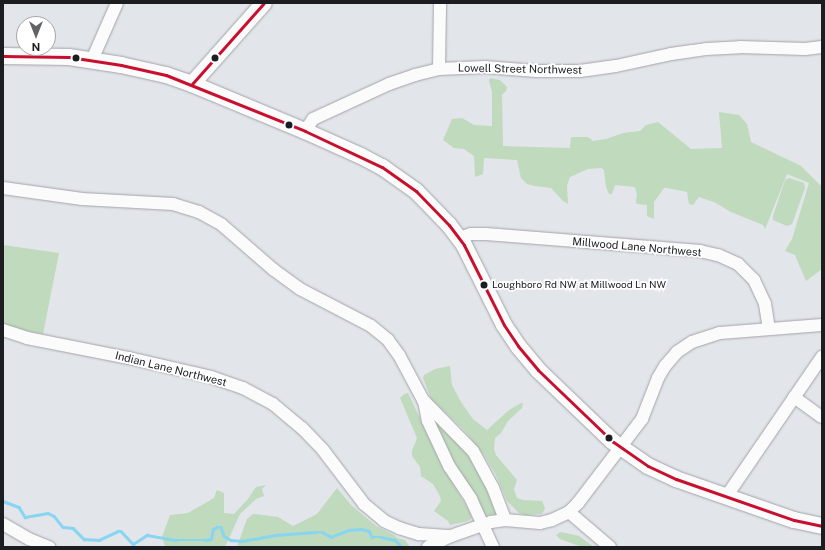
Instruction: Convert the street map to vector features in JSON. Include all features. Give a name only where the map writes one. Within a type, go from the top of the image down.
[{"type":"main road","points":[[192,84],[264,3]]},
{"type":"main road","points":[[3,56],[47,56],[92,60],[139,68],[192,84],[305,131],[361,156],[393,173],[423,197],[460,238],[504,325],[521,351],[590,422],[621,448],[662,473],[794,520],[822,526]]},
{"type":"street","points":[[92,60],[117,3]]},
{"type":"street","points":[[439,69],[440,3]]},
{"type":"street","name":"Lowell Street Northwest","points":[[305,131],[313,119],[389,84],[439,69],[485,66],[536,71],[580,71],[616,66],[671,54],[720,48],[805,49],[822,47]]},
{"type":"street","points":[[805,49],[822,56]]},
{"type":"street","points":[[3,188],[82,199],[173,204],[191,209],[209,217],[230,230],[274,270],[293,284],[320,301],[371,326],[382,334],[397,351],[423,400],[428,421],[449,466],[471,499],[493,547]]},
{"type":"street","name":"Millwood Lane Northwest","points":[[460,238],[471,234],[486,234],[667,248],[718,255],[738,264],[754,280],[766,304],[770,329]]},
{"type":"street","points":[[428,547],[451,536],[483,524],[505,520],[540,523],[557,518],[569,512],[578,503],[645,415],[663,370],[681,350],[695,340],[713,334],[822,325]]},
{"type":"street","name":"Indian Lane Northwest","points":[[3,330],[27,338],[129,358],[211,377],[243,388],[273,404],[302,428],[323,450],[364,504],[384,521],[399,528],[419,534],[451,536]]},
{"type":"street","points":[[726,497],[822,357]]},
{"type":"street","points":[[794,397],[822,417]]},
{"type":"street","points":[[423,400],[473,451],[493,488],[505,520]]},
{"type":"street","points":[[569,512],[610,547]]},
{"type":"street","points":[[3,524],[49,547]]},
{"type":"green space","points":[[490,78],[500,80],[507,87],[506,91],[502,95],[503,146],[570,148],[571,137],[588,137],[593,141],[606,139],[623,133],[640,131],[646,125],[658,122],[691,149],[722,148],[719,112],[739,115],[747,124],[751,142],[801,166],[822,187],[822,269],[806,281],[795,255],[785,251],[792,239],[809,183],[787,174],[765,229],[763,225],[731,212],[714,202],[699,197],[693,205],[689,204],[687,192],[667,188],[664,188],[654,202],[654,219],[647,216],[647,205],[637,204],[635,187],[615,185],[612,194],[609,194],[606,187],[604,170],[601,168],[588,169],[570,177],[567,185],[568,204],[563,201],[551,188],[527,184],[521,178],[517,160],[484,158],[483,174],[475,177],[474,156],[464,149],[454,148],[443,140],[452,119],[462,118],[474,125],[492,126],[492,92],[489,81]]},
{"type":"green space","points":[[789,178],[804,183],[805,188],[792,224],[787,226],[773,220],[773,216],[785,180]]},
{"type":"green space","points":[[3,245],[59,253],[43,334],[21,330],[3,324]]},
{"type":"green space","points":[[450,366],[452,385],[461,402],[473,419],[487,430],[509,410],[521,403],[523,404],[522,408],[508,421],[501,433],[495,438],[494,449],[496,455],[517,480],[514,489],[517,498],[523,500],[542,501],[545,508],[542,514],[525,515],[519,513],[507,501],[496,475],[484,455],[464,430],[431,399],[423,378],[424,375],[435,369]]},
{"type":"green space","points":[[408,393],[441,463],[471,514],[472,518],[468,521],[450,525],[448,521],[434,511],[441,501],[440,496],[433,484],[421,476],[420,467],[412,456],[412,451],[417,438],[400,398],[404,394]]},
{"type":"green space","points":[[433,414],[465,447],[498,511],[496,514],[485,516],[466,487],[430,417]]},
{"type":"green space","points":[[266,485],[262,489],[264,496],[256,499],[240,514],[225,547],[165,546],[162,537],[170,515],[188,513],[214,498],[217,490],[224,493],[224,513],[234,514],[248,499],[256,487]]},
{"type":"green space","points":[[337,488],[351,505],[376,526],[397,538],[405,540],[410,547],[237,547],[247,519],[253,514],[278,517],[293,526],[317,514]]},
{"type":"green space","points":[[561,532],[579,536],[594,547],[582,547],[560,539],[556,535]]},
{"type":"waterway","points":[[3,501],[19,507],[25,517],[48,513],[54,516],[63,527],[73,528],[84,539],[99,540],[121,531],[133,544],[147,535],[176,540],[205,540],[211,539],[213,529],[221,527],[224,536],[231,540],[242,541],[275,535],[316,532],[322,532],[331,537],[348,530],[361,529],[369,531],[372,537],[395,540],[402,547]]},
{"type":"transit line","points":[[192,84],[264,3]]},
{"type":"transit line","points":[[3,56],[69,57],[121,65],[166,75],[305,131],[382,167],[416,191],[449,225],[464,245],[504,325],[518,346],[538,370],[612,441],[648,466],[676,479],[794,520],[822,526]]},
{"type":"place","name":"Loughboro Rd NW at Millwood Ln NW","points":[[484,285]]}]
